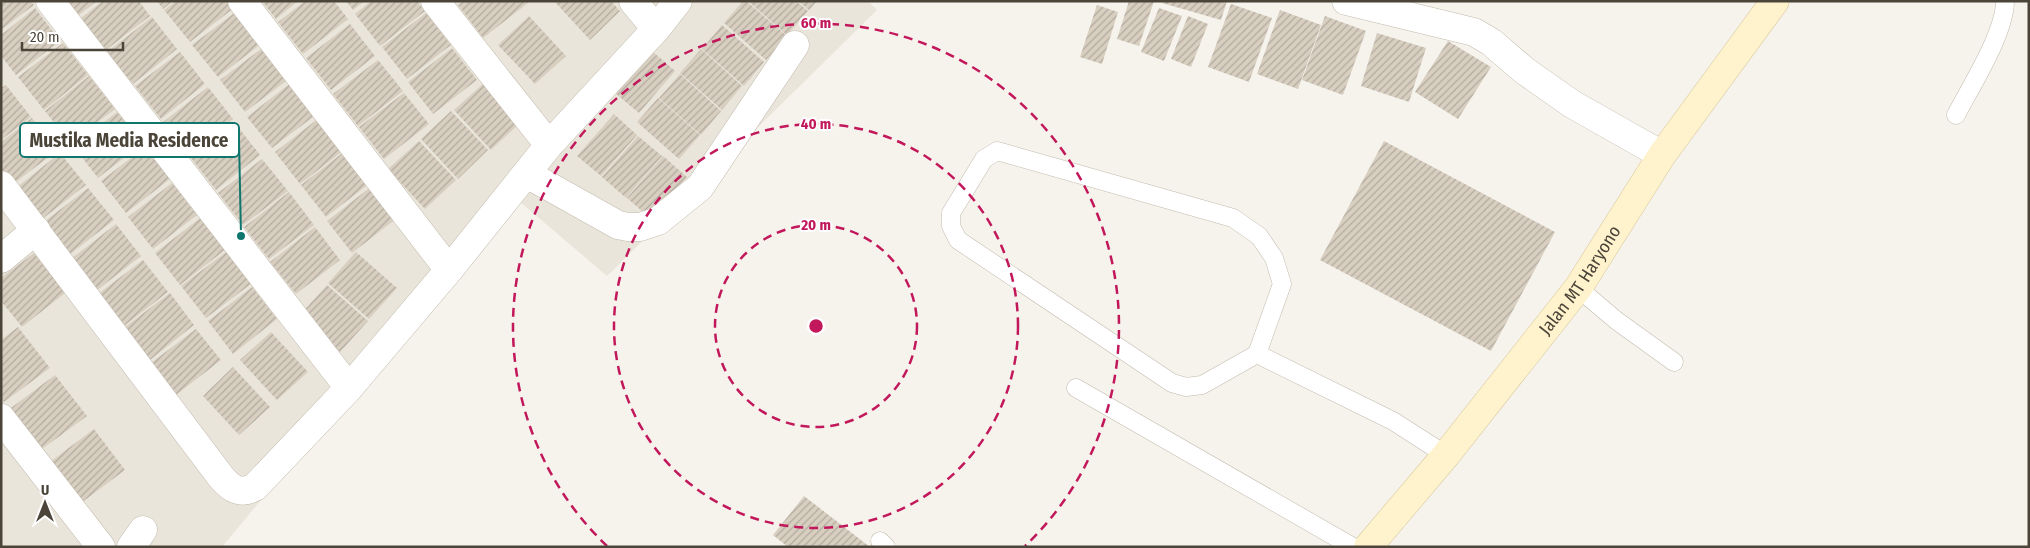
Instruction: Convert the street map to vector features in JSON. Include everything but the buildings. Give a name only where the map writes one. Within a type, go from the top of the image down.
[{"type":"main road","name":"Jalan MT Haryono","points":[[1368,547],[1446,455],[1578,288],[1662,155],[1775,1]]},
{"type":"street","points":[[50,1],[349,388]]},
{"type":"street","points":[[242,1],[449,270]]},
{"type":"street","points":[[435,1],[549,145]]},
{"type":"street","points":[[634,1],[656,29]]},
{"type":"street","points":[[1,185],[202,454],[229,487],[234,490],[243,491],[254,487],[349,388],[449,270],[549,145],[656,29],[678,1]]},
{"type":"street","points":[[1346,1],[1474,32],[1491,42],[1525,71],[1572,104],[1662,155]]},
{"type":"street","points":[[527,174],[618,224],[628,227],[640,227],[658,221],[700,186],[795,45]]},
{"type":"street","points":[[1,259],[36,230]]},
{"type":"street","points":[[1,418],[102,547]]},
{"type":"lane","points":[[1956,116],[1993,43],[2005,13],[2005,1]]},
{"type":"lane","points":[[997,151],[1233,218],[1260,236],[1274,258],[1282,284],[1257,354],[1202,385],[1186,387],[1172,383],[958,240],[951,226],[951,213],[984,158],[997,151]]},
{"type":"lane","points":[[1578,288],[1617,321],[1674,362]]},
{"type":"lane","points":[[1257,354],[1393,421],[1446,455]]},
{"type":"lane","points":[[1076,388],[1353,547]]},
{"type":"shaded area","points":[[1,1],[868,1],[877,10],[607,276],[513,196],[222,547],[1,547]]},
{"type":"place","name":"Mustika Media Residence","points":[[241,236]]}]
